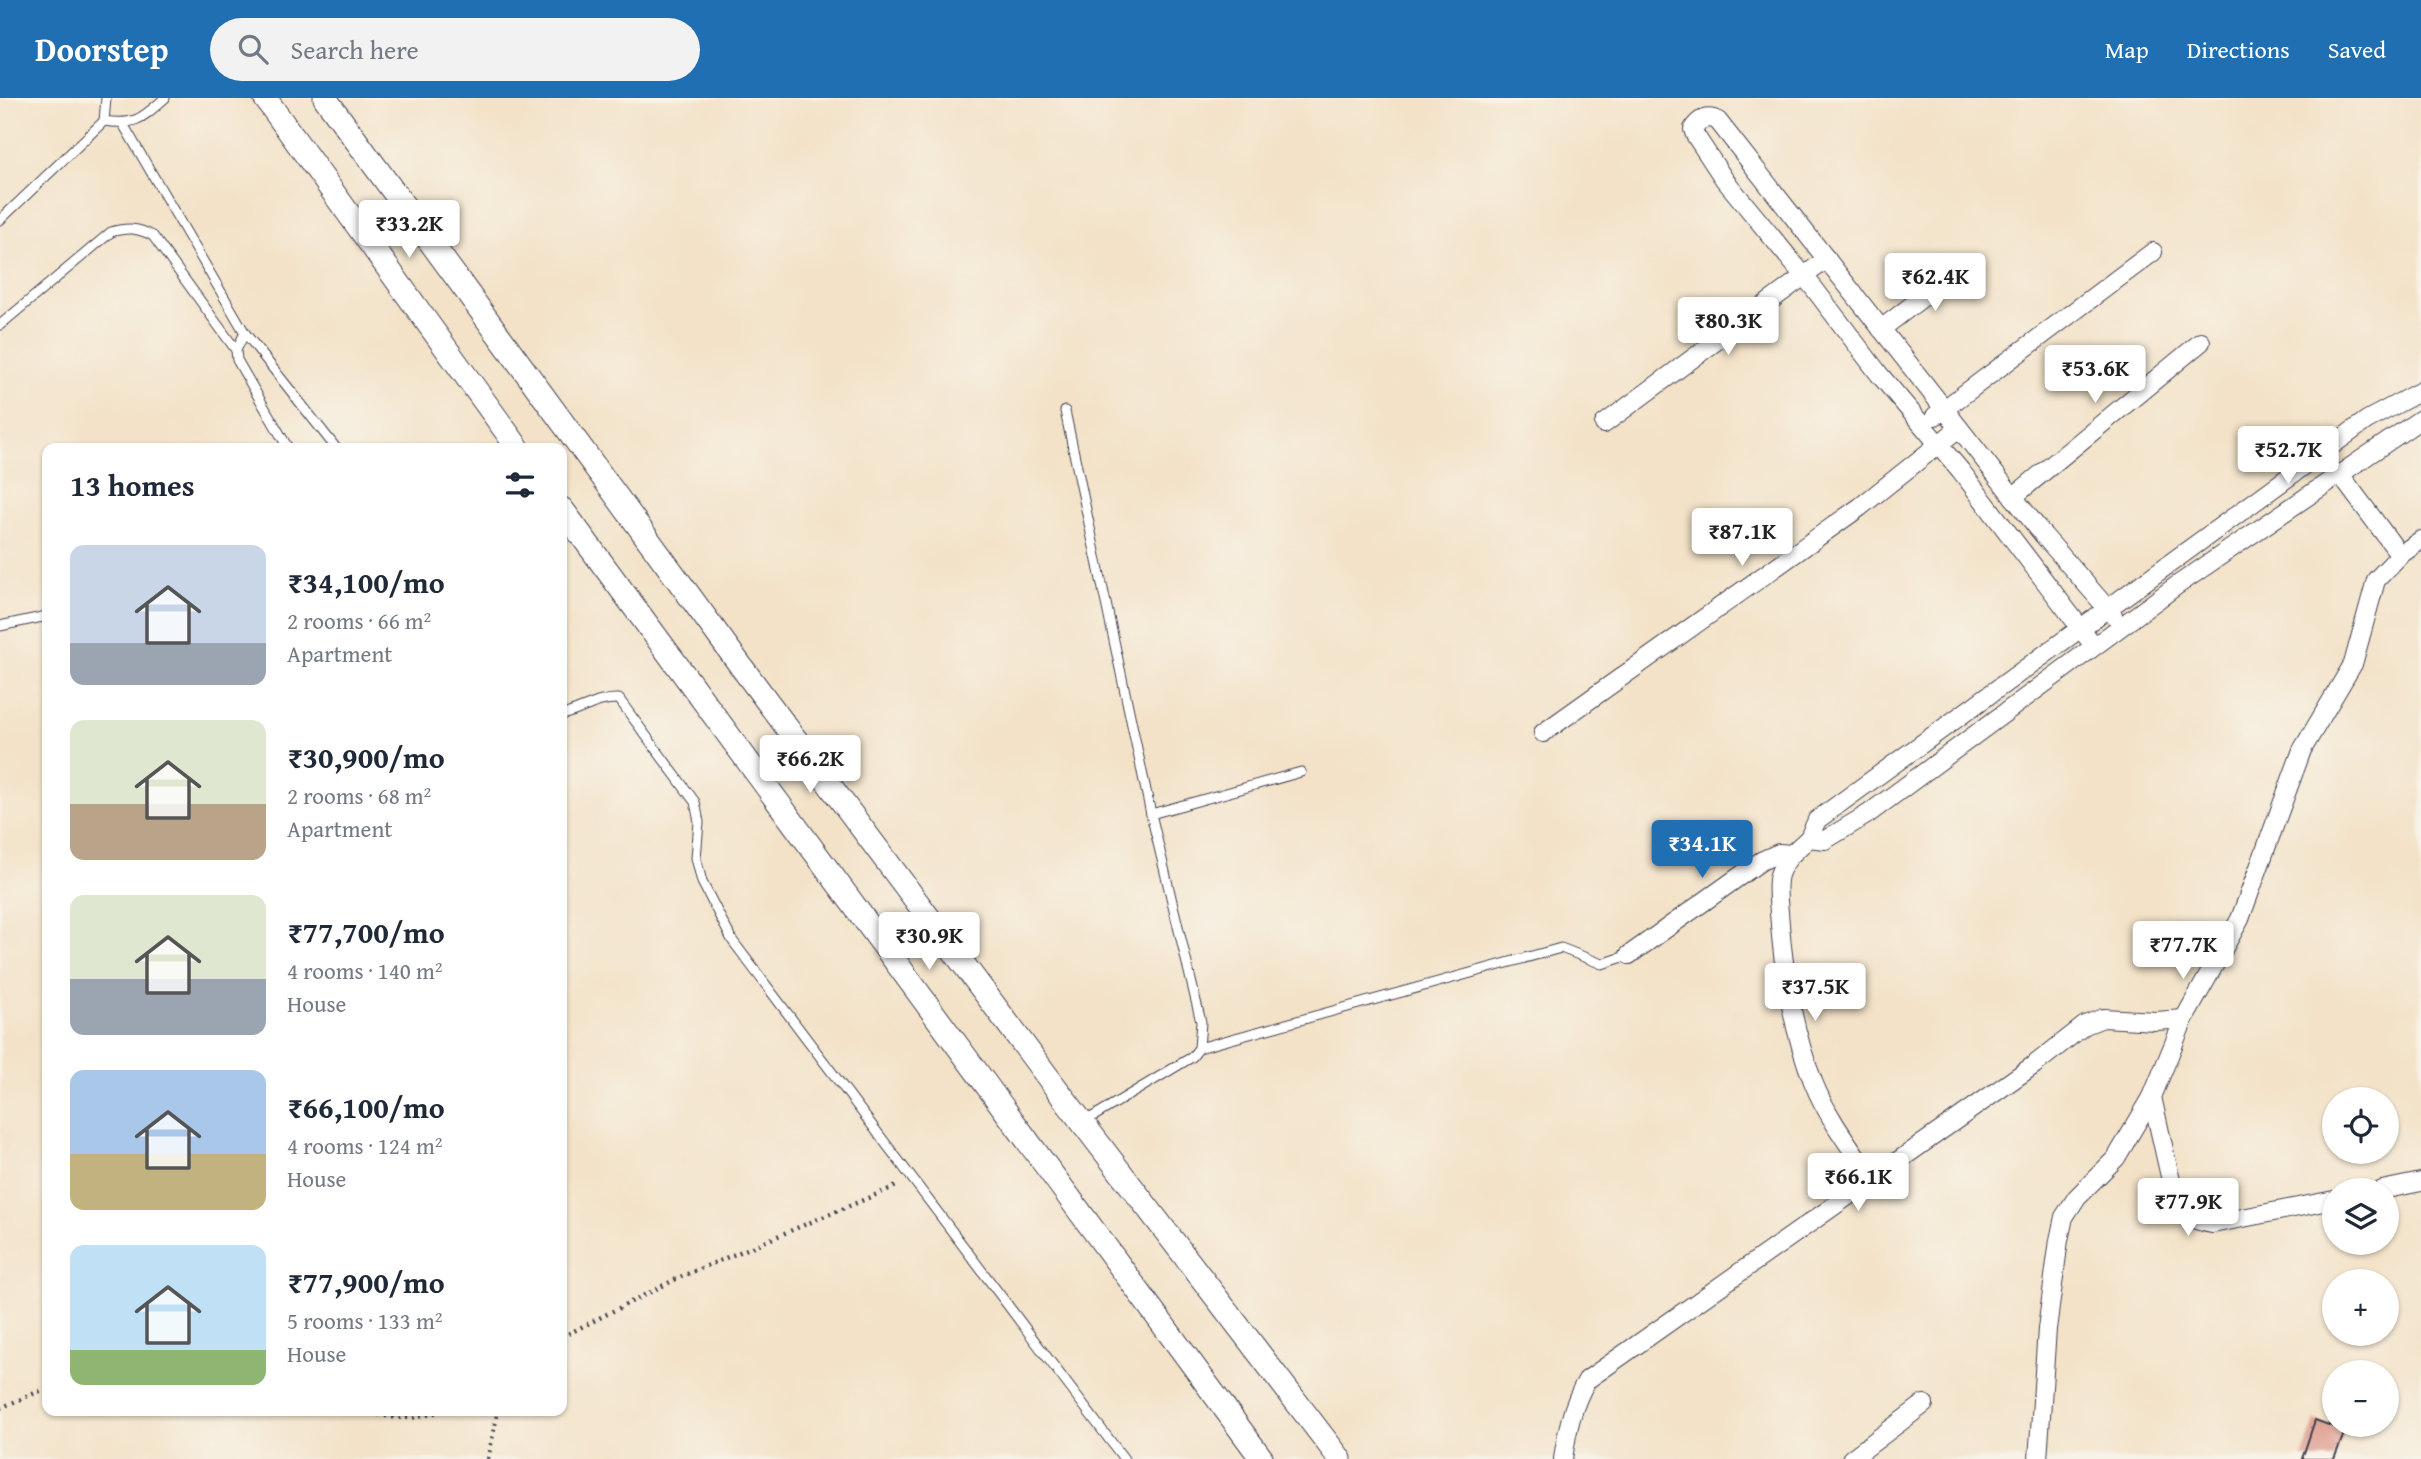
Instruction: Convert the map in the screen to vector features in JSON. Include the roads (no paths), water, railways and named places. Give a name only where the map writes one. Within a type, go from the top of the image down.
[{"type":"street","points":[[265,98],[513,443]]},
{"type":"street","points":[[325,98],[746,673],[1083,1123],[1340,1459]]},
{"type":"street","points":[[2095,646],[1961,471],[1879,374],[1724,179],[1695,135],[1693,129],[1697,123],[1712,117],[1718,121],[2044,536],[2122,626]]},
{"type":"street","points":[[1923,426],[1943,408],[2153,252]]},
{"type":"street","points":[[1604,424],[1828,259]]},
{"type":"street","points":[[1881,329],[1965,265]]},
{"type":"street","points":[[2013,497],[2201,342]]},
{"type":"street","points":[[1872,1179],[1830,1115],[1814,1084],[1791,1007],[1778,896],[1779,875],[1792,853],[1809,838],[1816,820],[2367,420],[2421,391]]},
{"type":"street","points":[[1809,838],[1825,840],[1868,814],[2176,586],[2421,419]]},
{"type":"street","points":[[1543,733],[1860,507],[1959,428]]},
{"type":"street","points":[[2339,473],[2400,555]]},
{"type":"street","points":[[567,516],[1262,1459]]},
{"type":"street","points":[[2038,1459],[2047,1329],[2064,1217],[2077,1196],[2116,1158],[2152,1097],[2184,1019],[2240,919],[2302,750],[2353,664],[2376,580],[2400,555],[2421,540]]},
{"type":"street","points":[[1629,955],[1761,861],[1779,853],[1792,853]]},
{"type":"street","points":[[1563,1459],[1568,1425],[1577,1396],[1587,1380],[2034,1065],[2085,1025],[2103,1018],[2156,1021],[2184,1019]]},
{"type":"street","points":[[2152,1097],[2176,1203],[2182,1212],[2193,1220],[2212,1224],[2322,1202]]},
{"type":"street","points":[[2399,1187],[2421,1182]]},
{"type":"street","points":[[1851,1459],[1924,1404]]},
{"type":"lane","points":[[0,220],[104,121],[105,98]]},
{"type":"lane","points":[[104,121],[123,124],[140,120],[165,98]]},
{"type":"lane","points":[[123,124],[245,333],[332,443]]},
{"type":"lane","points":[[0,325],[111,232],[125,228],[141,230],[153,236],[236,350],[243,373],[285,443]]},
{"type":"lane","points":[[236,350],[245,333]]},
{"type":"lane","points":[[1065,411],[1151,814],[1201,1022],[1199,1048],[1192,1057],[1083,1123]]},
{"type":"lane","points":[[0,626],[42,617]]},
{"type":"lane","points":[[567,714],[593,701],[619,699],[695,802],[699,822],[696,858],[702,882],[732,940],[1125,1459]]},
{"type":"lane","points":[[1151,814],[1301,772]]},
{"type":"lane","points":[[1199,1048],[1561,948],[1602,964],[1629,955]]}]
